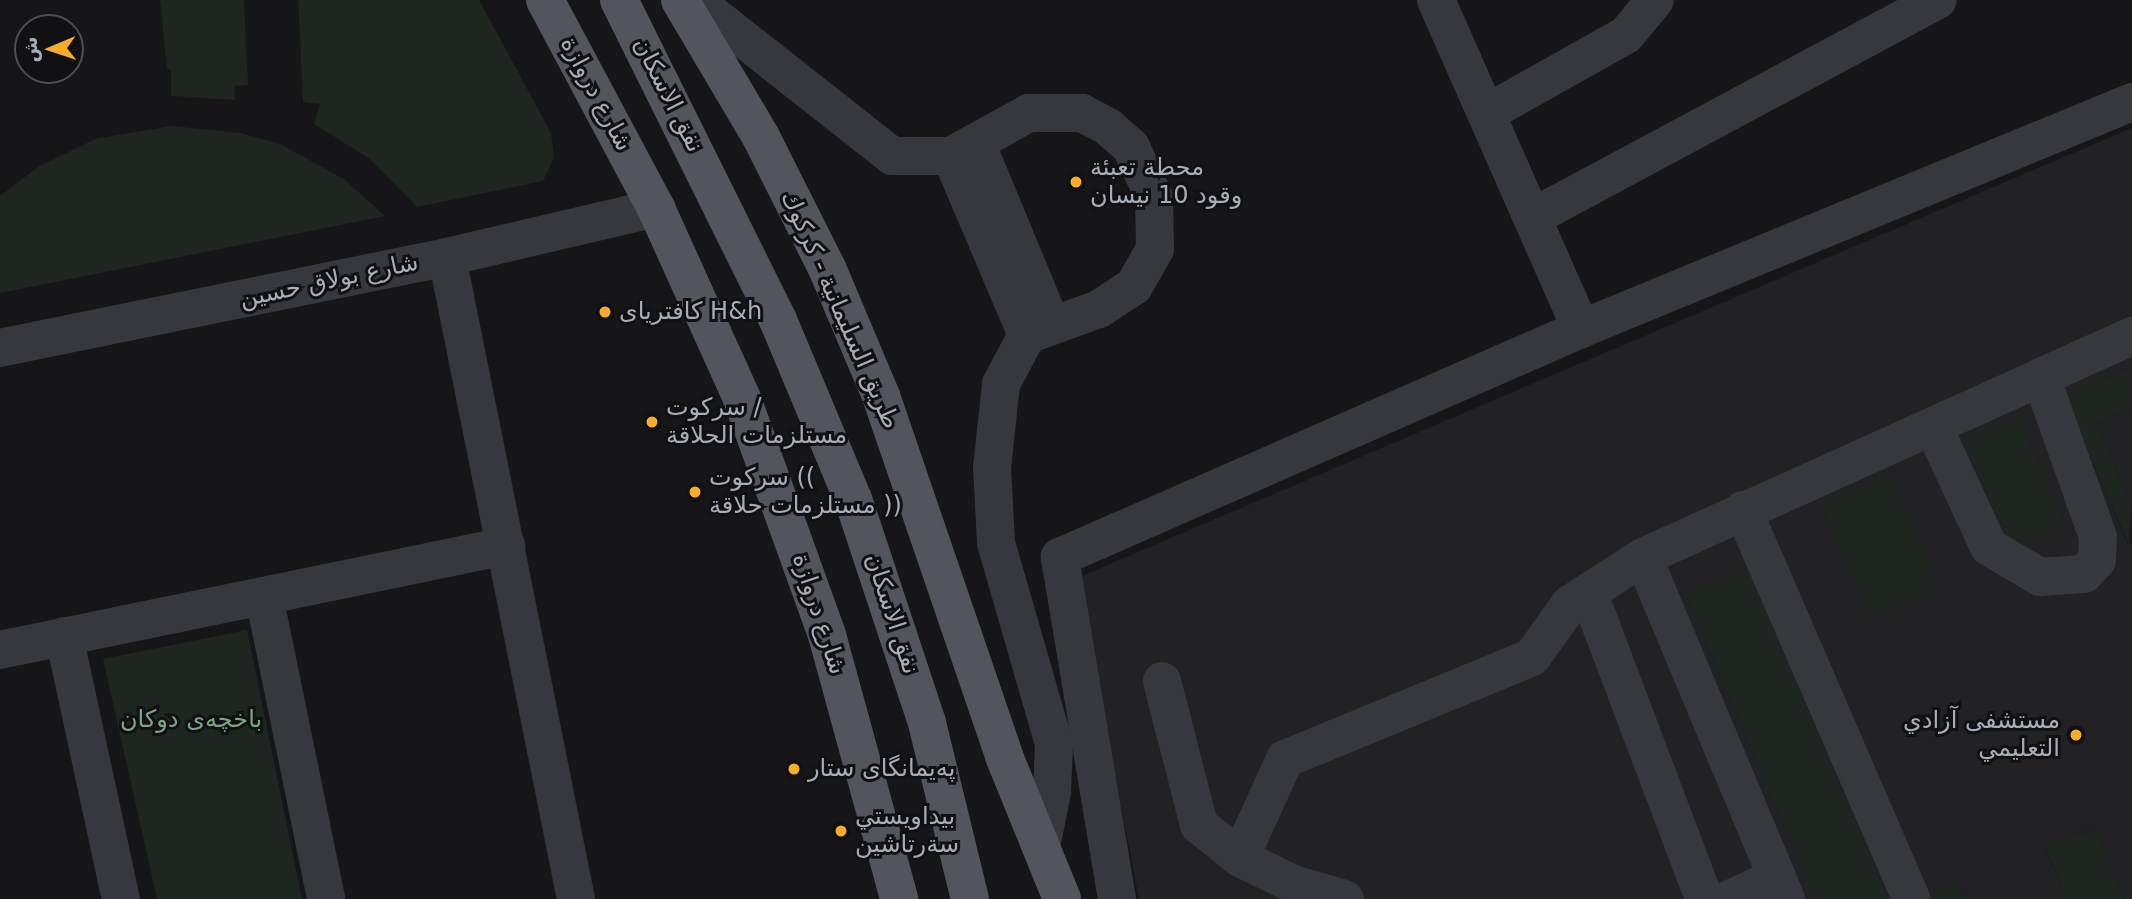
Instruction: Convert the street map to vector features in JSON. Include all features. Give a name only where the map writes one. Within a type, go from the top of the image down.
[{"type":"main road","name":"شارع دروازة","points":[[545,0],[656,208],[741,396],[786,514],[866,765],[899,899]]},
{"type":"main road","name":"نفق الاسكان","points":[[620,0],[778,320],[853,499],[924,712],[970,899]]},
{"type":"main road","name":"طريق السليمانية - كركوك","points":[[680,0],[761,137],[843,306],[881,396],[1004,756],[1042,842],[1062,899]]},
{"type":"main road","points":[[1042,842],[1045,899]]},
{"type":"street","points":[[694,0],[892,156],[964,150],[1029,113],[1082,113],[1108,127],[1131,147],[1154,197],[1155,249],[1134,286],[1099,309],[1039,330],[1001,384],[992,501],[1004,584],[1072,740],[1117,899]]},
{"type":"street","points":[[1436,0],[1581,329]]},
{"type":"street","points":[[1487,113],[1626,35],[1655,0]]},
{"type":"street","points":[[1533,216],[1937,0]]},
{"type":"street","points":[[1042,842],[1052,792],[1072,740],[1060,556],[1581,329],[2132,102]]},
{"type":"street","points":[[964,150],[1039,330]]},
{"type":"street","name":"شارع بولاق حسين","points":[[0,348],[447,257],[656,208]]},
{"type":"street","points":[[447,257],[576,899]]},
{"type":"street","points":[[1240,858],[1285,759],[1532,656],[1557,619],[1643,557],[2132,336]]},
{"type":"street","points":[[1933,426],[1989,547],[2040,577],[2084,574],[2097,560],[2098,537],[2041,377]]},
{"type":"street","points":[[1743,510],[1911,899]]},
{"type":"street","points":[[0,650],[506,546]]},
{"type":"street","points":[[1643,557],[1782,888],[1730,899]]},
{"type":"street","points":[[1589,594],[1704,899]]},
{"type":"street","points":[[264,596],[326,899]]},
{"type":"street","points":[[64,636],[121,899]]},
{"type":"street","points":[[1162,681],[1199,825],[1240,858],[1293,884],[1345,899]]},
{"type":"shaded area","points":[[2132,128],[2132,367],[2064,397],[2128,544],[2132,543],[2132,899],[2124,899],[2093,828],[2045,849],[2067,899],[1965,899],[1958,883],[1929,896],[1931,899],[1887,899],[1747,569],[1689,601],[1816,899],[1139,899],[1077,578]]},
{"type":"shaded area","points":[[2132,408],[2132,507],[2096,423]]},
{"type":"green space","points":[[160,0],[244,0],[248,85],[234,86],[235,100],[171,96],[171,69],[167,69]]},
{"type":"green space","points":[[298,0],[479,0],[551,133],[554,158],[543,181],[417,207],[370,159],[314,124],[320,104],[303,102]]},
{"type":"green space","points":[[172,126],[241,133],[280,144],[344,179],[385,216],[0,293],[0,196],[38,167],[95,139]]},
{"type":"green space","points":[[2132,367],[2132,408],[2096,423],[2132,507],[2129,545],[2064,397]]},
{"type":"green space","points":[[2017,416],[2066,526],[2013,549],[1964,440]]},
{"type":"green space","points":[[1890,474],[1940,591],[1872,620],[1822,503]]},
{"type":"green space","points":[[1748,569],[1888,899],[1815,899],[1686,595]]},
{"type":"green space","name":"باخچەی دوکان","points":[[247,630],[302,899],[157,899],[103,659]]},
{"type":"green space","points":[[2094,828],[2124,899],[2067,899],[2045,848]]},
{"type":"green space","points":[[1958,883],[1965,899],[1931,899],[1929,895]]},
{"type":"place","name":"محطة تعبئة وقود 10 نيسان","points":[[1076,182]]},
{"type":"place","name":"کافتریای H&h","points":[[605,312]]},
{"type":"place","name":"سركوت / مستلزمات الحلاقة","points":[[652,422]]},
{"type":"place","name":"سركوت (( مستلزمات حلاقة ))","points":[[695,492]]},
{"type":"place","name":"مستشفى آزادي التعليمي","points":[[2076,735]]},
{"type":"place","name":"پەیمانگای ستار","points":[[794,769]]},
{"type":"place","name":"بيداويستي سةرتاشين","points":[[841,831]]}]
